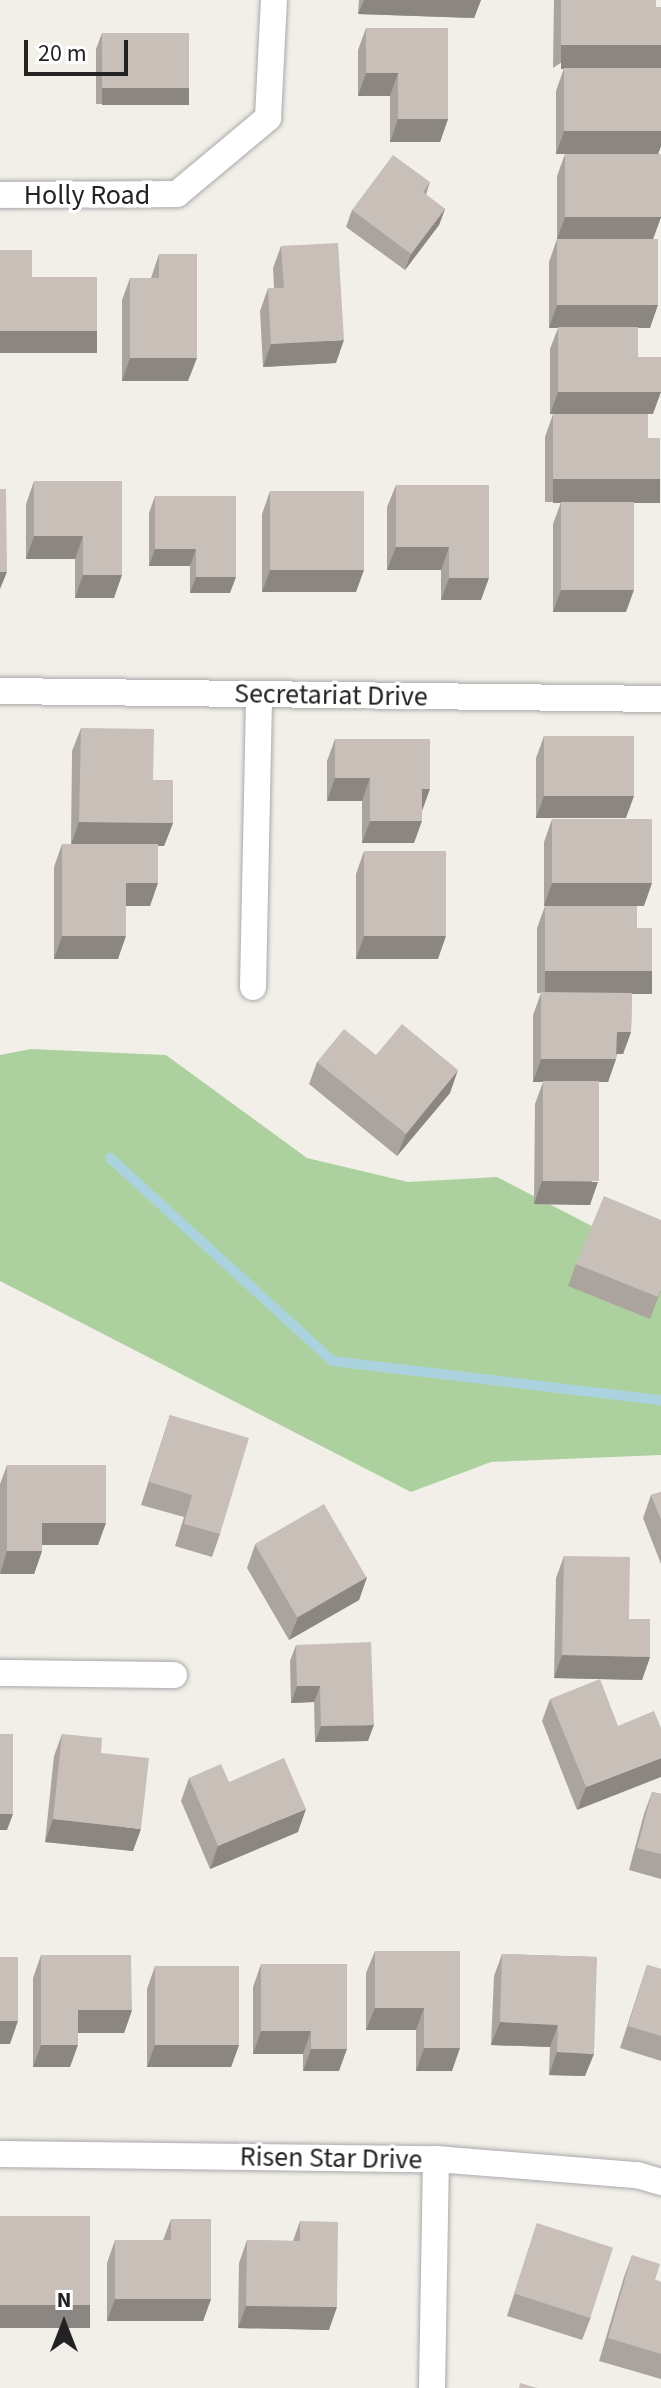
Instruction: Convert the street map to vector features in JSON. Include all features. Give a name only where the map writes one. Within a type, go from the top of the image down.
[{"type":"street","name":"Holly Road","points":[[0,195],[177,194],[268,118],[274,0]]},
{"type":"street","name":"Secretariat Drive","points":[[0,691],[661,699]]},
{"type":"street","points":[[253,987],[259,694]]},
{"type":"street","points":[[0,1673],[174,1675]]},
{"type":"street","name":"Risen Star Drive","points":[[0,2154],[436,2159],[637,2175],[661,2182]]},
{"type":"street","points":[[432,2388],[436,2159]]},
{"type":"green space","points":[[31,1049],[166,1055],[307,1158],[408,1182],[497,1177],[654,1258],[661,1268],[661,1455],[491,1462],[411,1492],[0,1281],[0,1055]]},
{"type":"building","points":[[561,0],[656,0],[656,7],[661,7],[661,45],[561,45]]},
{"type":"building","points":[[366,28],[448,28],[448,119],[398,119],[398,73],[366,73]]},
{"type":"building","points":[[102,33],[189,33],[189,88],[102,88]]},
{"type":"building","points":[[564,68],[661,68],[661,131],[564,131]]},
{"type":"building","points":[[565,154],[661,154],[661,217],[565,217]]},
{"type":"building","points":[[393,155],[430,182],[423,192],[445,209],[411,254],[352,210]]},
{"type":"building","points":[[557,239],[658,239],[658,305],[557,305]]},
{"type":"building","points":[[338,243],[344,340],[271,344],[268,288],[284,288],[281,246]]},
{"type":"building","points":[[0,250],[32,250],[32,277],[97,277],[97,331],[0,331]]},
{"type":"building","points":[[159,254],[197,254],[197,358],[130,358],[130,278],[159,278]]},
{"type":"building","points":[[558,327],[638,327],[638,357],[661,357],[661,392],[558,392]]},
{"type":"building","points":[[553,414],[648,414],[648,438],[660,438],[660,479],[553,479]]},
{"type":"building","points":[[34,481],[122,481],[122,575],[83,575],[83,536],[34,536]]},
{"type":"building","points":[[396,485],[489,485],[489,578],[449,578],[449,547],[396,547]]},
{"type":"building","points":[[0,489],[6,489],[7,572],[0,572]]},
{"type":"building","points":[[270,491],[364,491],[364,570],[270,570]]},
{"type":"building","points":[[155,496],[236,496],[236,577],[196,577],[196,549],[155,549]]},
{"type":"building","points":[[561,502],[634,502],[634,590],[561,590]]},
{"type":"building","points":[[81,728],[154,729],[153,780],[173,780],[173,823],[79,822]]},
{"type":"building","points":[[544,736],[634,736],[634,796],[544,796]]},
{"type":"building","points":[[335,739],[430,739],[430,789],[422,789],[422,821],[370,821],[370,778],[335,778]]},
{"type":"building","points":[[552,819],[652,819],[652,883],[552,883]]},
{"type":"building","points":[[62,844],[158,844],[158,883],[126,883],[126,936],[62,936]]},
{"type":"building","points":[[364,851],[446,851],[446,936],[364,936]]},
{"type":"building","points":[[545,906],[637,906],[637,928],[652,928],[652,971],[545,971]]},
{"type":"building","points":[[541,992],[632,993],[631,1032],[617,1032],[616,1059],[541,1059]]},
{"type":"building","points":[[402,1024],[458,1070],[406,1134],[317,1062],[344,1029],[376,1055]]},
{"type":"building","points":[[543,1081],[599,1081],[599,1181],[543,1181]]},
{"type":"building","points":[[604,1196],[661,1220],[661,1289],[658,1297],[576,1264]]},
{"type":"building","points":[[170,1415],[249,1438],[220,1534],[184,1524],[192,1495],[149,1482]]},
{"type":"building","points":[[7,1465],[106,1465],[106,1523],[42,1523],[42,1551],[7,1551]]},
{"type":"building","points":[[661,1492],[661,1520],[651,1495]]},
{"type":"building","points":[[324,1504],[366,1578],[297,1618],[255,1544]]},
{"type":"building","points":[[564,1556],[630,1557],[629,1619],[650,1619],[650,1657],[562,1655]]},
{"type":"building","points":[[371,1642],[374,1725],[321,1726],[320,1686],[297,1686],[296,1645]]},
{"type":"building","points":[[600,1679],[618,1726],[654,1711],[661,1728],[661,1758],[586,1787],[550,1699]]},
{"type":"building","points":[[0,1734],[13,1734],[13,1814],[0,1814]]},
{"type":"building","points":[[62,1734],[102,1738],[101,1753],[149,1758],[141,1829],[53,1819]]},
{"type":"building","points":[[284,1758],[306,1809],[218,1846],[189,1778],[221,1764],[229,1782]]},
{"type":"building","points":[[652,1792],[661,1794],[661,1854],[637,1848]]},
{"type":"building","points":[[375,1951],[460,1951],[460,2048],[424,2048],[424,2008],[375,2008]]},
{"type":"building","points":[[502,1954],[597,1957],[594,2054],[557,2052],[558,2025],[500,2022]]},
{"type":"building","points":[[41,1955],[131,1955],[132,2010],[78,2010],[78,2045],[41,2045]]},
{"type":"building","points":[[0,1957],[18,1957],[18,2021],[0,2021]]},
{"type":"building","points":[[261,1964],[347,1964],[347,2049],[311,2049],[311,2031],[261,2031]]},
{"type":"building","points":[[647,1965],[661,1969],[661,2036],[628,2026]]},
{"type":"building","points":[[155,1966],[239,1966],[239,2045],[155,2045]]},
{"type":"building","points":[[0,2216],[90,2216],[90,2305],[0,2305]]},
{"type":"building","points":[[171,2219],[211,2219],[211,2299],[115,2299],[115,2240],[171,2240]]},
{"type":"building","points":[[300,2221],[338,2222],[337,2307],[246,2306],[247,2240],[300,2241]]},
{"type":"building","points":[[537,2223],[613,2248],[590,2318],[514,2293]]},
{"type":"building","points":[[632,2255],[660,2264],[655,2280],[661,2282],[661,2354],[608,2338]]},
{"type":"building","points":[[520,2383],[537,2388],[519,2388]]},
{"type":"waterway","points":[[110,1158],[332,1361],[661,1400]]}]
